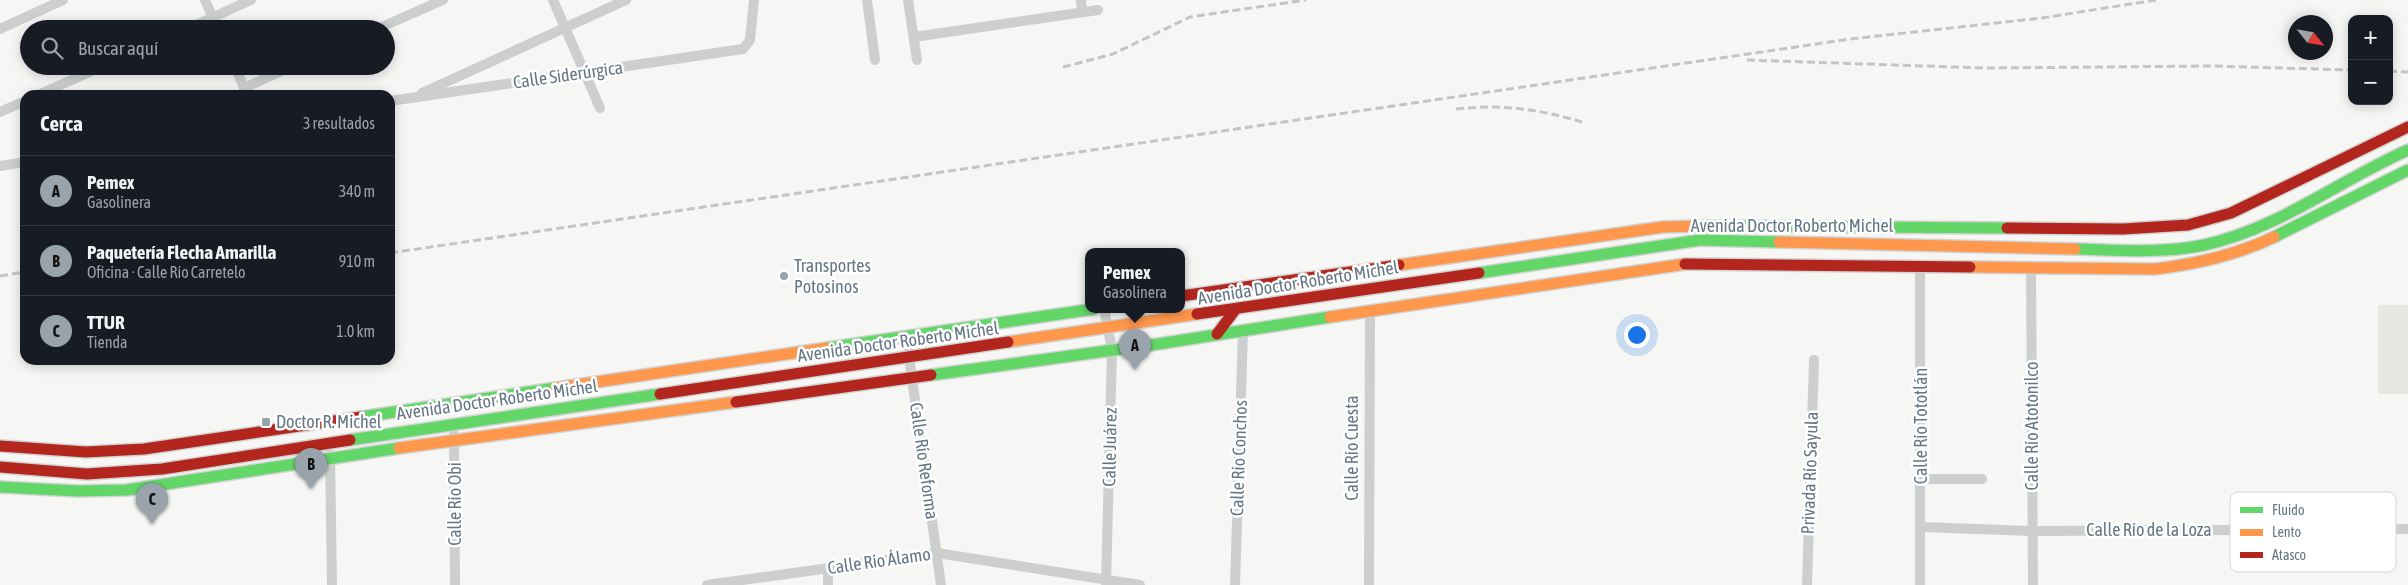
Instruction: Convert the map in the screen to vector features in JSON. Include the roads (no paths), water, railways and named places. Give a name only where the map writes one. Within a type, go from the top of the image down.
[{"type":"main road","name":"Avenida Doctor Roberto Michel","points":[[1185,295],[1663,227],[1749,225],[2122,230],[2188,225],[2231,213],[2408,127]]},
{"type":"main road","name":"Avenida Doctor Roberto Michel","points":[[0,467],[87,474],[162,469],[454,424],[1700,240],[2155,251],[2205,245],[2251,229],[2324,194],[2390,157],[2408,150]]},
{"type":"main road","name":"Avenida Doctor Roberto Michel","points":[[0,486],[78,492],[128,490],[330,461],[454,440],[1112,350],[1669,265],[2155,269],[2208,261],[2262,242],[2408,170]]},
{"type":"main road","points":[[1984,247],[1986,228]]},
{"type":"main road","points":[[1820,265],[1821,243]]},
{"type":"main road","points":[[1363,270],[1366,290]]},
{"type":"main road","name":"Avenida Doctor Roberto Michel","points":[[0,446],[86,452],[144,449],[1085,310]]},
{"type":"main road","points":[[1217,334],[1235,310]]},
{"type":"street","points":[[0,29],[63,0]]},
{"type":"street","points":[[205,0],[213,18]]},
{"type":"street","points":[[208,20],[251,0]]},
{"type":"street","points":[[395,21],[443,0]]},
{"type":"street","points":[[553,0],[600,108]]},
{"type":"street","points":[[411,98],[565,26],[626,0]]},
{"type":"street","name":"Calle Siderúrgica","points":[[395,100],[586,73],[746,47],[750,40],[754,0]]},
{"type":"street","points":[[867,0],[875,60]]},
{"type":"street","points":[[908,0],[917,60]]},
{"type":"street","points":[[1081,0],[1082,12]]},
{"type":"street","points":[[914,37],[1098,10]]},
{"type":"street","points":[[49,90],[83,75]]},
{"type":"street","points":[[238,75],[246,90]]},
{"type":"street","points":[[248,90],[275,75]]},
{"type":"street","points":[[0,112],[20,103]]},
{"type":"street","points":[[0,166],[20,163]]},
{"type":"street","name":"Calle Río Tototlán","points":[[1920,266],[1920,585]]},
{"type":"street","name":"Calle Río Atotonilco","points":[[2031,267],[2032,585]]},
{"type":"street","name":"Calle Río Cuesta","points":[[1369,585],[1370,311]]},
{"type":"street","name":"Calle Juárez","points":[[1105,313],[1112,350],[1106,582]]},
{"type":"street","name":"Calle Río Conchos","points":[[1235,585],[1242,330]]},
{"type":"street","name":"Calle Río Reforma","points":[[906,336],[941,585]]},
{"type":"street","name":"Privada Río Sayula","points":[[1806,585],[1814,360]]},
{"type":"street","name":"Calle Río Obi","points":[[454,424],[456,585]]},
{"type":"street","points":[[330,443],[332,585]]},
{"type":"street","points":[[1921,479],[1982,479]]},
{"type":"street","name":"Calle Río de la Loza","points":[[1921,527],[2032,531],[2230,530]]},
{"type":"street","name":"Calle Río Álamo","points":[[708,585],[936,553],[1106,582],[1140,585]]},
{"type":"street","points":[[828,568],[828,585]]},
{"type":"railway","points":[[1063,67],[1113,54],[1190,17],[1306,0]]},
{"type":"railway","points":[[395,252],[1850,39],[2042,18],[2156,0]]},
{"type":"railway","points":[[1747,60],[1984,68],[2211,66],[2348,70]]},
{"type":"railway","points":[[2393,71],[2408,72]]},
{"type":"railway","points":[[1456,109],[1505,107],[1535,111],[1582,122]]},
{"type":"railway","points":[[0,276],[20,273]]},
{"type":"place","name":"Transportes Potosinos","points":[[784,276]]},
{"type":"place","name":"Pemex","points":[[1135,370]]},
{"type":"place","name":"Doctor R. Michel","points":[[266,422]]},
{"type":"place","name":"Paquetería Flecha Amarilla","points":[[311,489]]},
{"type":"place","name":"TTUR","points":[[152,524]]}]
